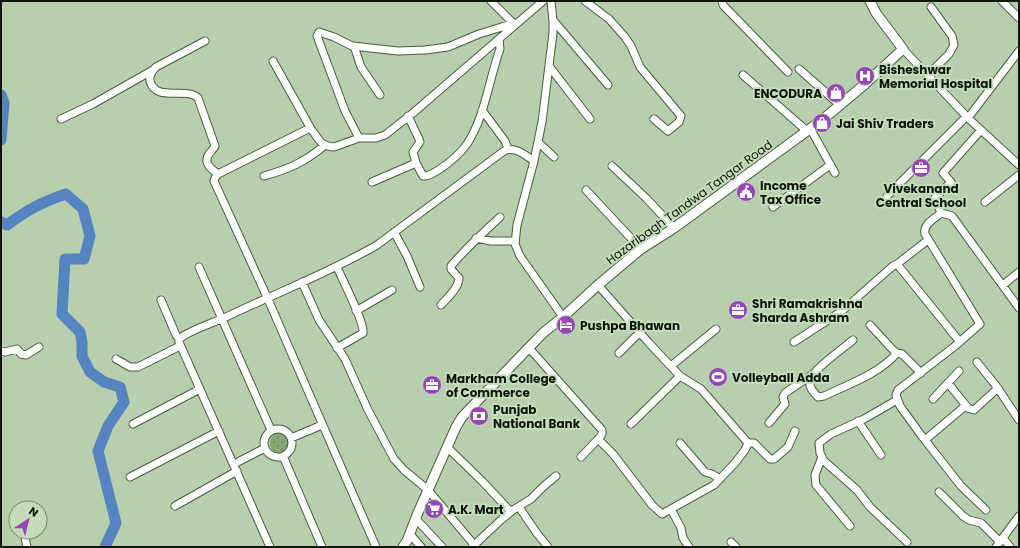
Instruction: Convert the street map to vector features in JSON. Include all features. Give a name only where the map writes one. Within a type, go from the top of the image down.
[{"type":"main road","points":[[870,1],[876,14],[903,49]]},
{"type":"main road","name":"Hazaribagh Tandwa Tangar Road","points":[[403,547],[407,541],[456,427],[462,417],[543,333],[641,249],[674,228],[808,130],[840,105],[903,49]]},
{"type":"street","points":[[491,1],[516,22]]},
{"type":"street","points":[[273,61],[320,143],[334,147],[359,138],[379,138],[408,116],[499,39],[516,22],[543,1]]},
{"type":"street","points":[[551,1],[553,20],[542,122],[534,161],[517,225],[515,242],[520,256],[563,317]]},
{"type":"street","points":[[585,1],[609,19],[625,37],[631,46],[640,67],[682,116],[679,122],[669,131],[667,131],[654,119]]},
{"type":"street","points":[[722,1],[723,5],[788,72]]},
{"type":"street","points":[[1002,1],[1019,18]]},
{"type":"street","points":[[928,75],[949,54],[954,45],[952,36],[930,7]]},
{"type":"street","points":[[553,20],[608,85]]},
{"type":"street","points":[[359,138],[345,111],[322,49],[318,34],[319,32],[354,46],[398,51],[448,47],[479,34],[516,22]]},
{"type":"street","points":[[408,116],[420,142],[413,152],[416,163],[419,170],[425,177],[445,165],[467,144],[482,110],[500,49],[499,39]]},
{"type":"street","points":[[61,119],[93,104],[153,70],[170,58],[204,41]]},
{"type":"street","points":[[354,46],[361,67],[380,95]]},
{"type":"street","points":[[903,49],[968,117],[1019,165]]},
{"type":"street","points":[[888,196],[968,117],[1019,51]]},
{"type":"street","points":[[549,66],[590,120]]},
{"type":"street","points":[[799,69],[840,105]]},
{"type":"street","points":[[153,70],[150,78],[151,84],[156,90],[171,94],[192,94],[198,98],[215,146],[208,156],[207,164],[218,174]]},
{"type":"street","points":[[743,75],[808,130],[835,173]]},
{"type":"street","points":[[482,110],[505,141],[508,149]]},
{"type":"street","points":[[311,128],[299,132],[218,174],[214,181],[267,297],[376,547]]},
{"type":"street","points":[[941,213],[935,198],[951,182],[943,174],[981,130]]},
{"type":"street","points":[[538,142],[554,157]]},
{"type":"street","points":[[264,176],[288,169],[306,160],[324,145]]},
{"type":"street","points":[[116,359],[130,367],[138,367],[222,319],[267,297],[337,267],[377,245],[504,150],[517,150],[534,161]]},
{"type":"street","points":[[372,182],[416,163]]},
{"type":"street","points":[[773,207],[830,165]]},
{"type":"street","points":[[612,166],[646,198],[674,228]]},
{"type":"street","points":[[986,202],[1019,176]]},
{"type":"street","points":[[586,190],[641,249]]},
{"type":"street","points":[[941,213],[924,228],[925,234],[980,324],[960,342],[896,391],[897,400],[925,440],[961,486],[986,510]]},
{"type":"street","points":[[941,213],[952,216],[1019,308]]},
{"type":"street","points":[[441,305],[458,286],[459,278],[451,269],[451,266],[476,238],[487,230],[500,217]]},
{"type":"street","points":[[394,232],[408,256],[420,286]]},
{"type":"street","points":[[476,238],[491,241],[515,242]]},
{"type":"street","points":[[794,342],[842,311],[893,266],[928,240]]},
{"type":"street","points":[[897,264],[960,342]]},
{"type":"street","points":[[199,267],[271,430]]},
{"type":"street","points":[[337,267],[363,327],[363,334],[337,348]]},
{"type":"street","points":[[1003,285],[1019,272]]},
{"type":"street","points":[[302,282],[319,320],[347,364],[368,410],[394,459],[404,470],[428,490],[474,546],[511,512],[531,499],[556,476]]},
{"type":"street","points":[[598,285],[680,376],[701,388],[748,443],[754,443],[770,459],[774,459],[788,447],[795,431]]},
{"type":"street","points":[[356,311],[392,290]]},
{"type":"street","points":[[161,300],[270,547]]},
{"type":"street","points":[[870,325],[897,353],[902,354],[921,372]]},
{"type":"street","points":[[671,366],[716,329]]},
{"type":"street","points":[[619,353],[640,333]]},
{"type":"street","points":[[769,423],[785,404],[783,397],[785,393],[813,374],[853,340]]},
{"type":"street","points":[[1,351],[5,352],[17,349],[23,356],[40,347]]},
{"type":"street","points":[[529,348],[602,430],[602,434],[582,458]]},
{"type":"street","points":[[813,374],[810,384],[816,395],[821,397],[868,374],[892,359],[897,353]]},
{"type":"street","points":[[977,362],[998,388],[1019,420]]},
{"type":"street","points":[[932,399],[959,372]]},
{"type":"street","points":[[631,424],[680,376]]},
{"type":"street","points":[[948,383],[968,408]]},
{"type":"street","points":[[925,440],[962,408],[965,407],[974,410],[998,388]]},
{"type":"street","points":[[133,424],[200,389]]},
{"type":"street","points":[[897,400],[831,434],[819,443],[819,448],[824,461],[857,490],[875,512],[907,542]]},
{"type":"street","points":[[858,421],[881,455]]},
{"type":"street","points":[[291,438],[322,425]]},
{"type":"street","points":[[279,428],[290,434],[292,447],[290,451],[283,456],[278,457],[270,455],[265,448],[264,440],[271,430],[279,428]]},
{"type":"street","points":[[130,477],[219,431]]},
{"type":"street","points":[[598,439],[613,454],[661,514],[711,487],[720,479],[745,450],[748,443]]},
{"type":"street","points":[[680,443],[705,472],[720,479]]},
{"type":"street","points":[[447,447],[511,512]]},
{"type":"street","points":[[234,464],[265,448]]},
{"type":"street","points":[[283,456],[322,547]]},
{"type":"street","points":[[822,457],[814,475],[816,485],[850,526]]},
{"type":"street","points":[[175,506],[237,471]]},
{"type":"street","points":[[940,492],[963,516],[969,520],[981,523],[999,542],[1010,547]]},
{"type":"street","points":[[519,506],[548,547]]},
{"type":"street","points":[[670,509],[681,528],[683,538],[689,547]]},
{"type":"street","points":[[999,542],[1019,516]]},
{"type":"street","points":[[416,518],[442,547]]},
{"type":"street","points":[[410,534],[421,547]]},
{"type":"green space","points":[[281,432],[289,435],[292,443],[289,451],[281,454],[273,451],[270,443],[273,435]]},
{"type":"waterway","points":[[1,95],[4,103],[1,140]]},
{"type":"waterway","points":[[1,222],[7,225],[35,207],[66,194],[83,209],[90,236],[84,259],[65,259],[62,314],[80,332],[82,356],[90,372],[104,382],[120,387],[124,402],[108,426],[98,451],[116,523],[105,547]]},
{"type":"place","name":"Bisheshwar Memorial Hospital","points":[[865,76]]},
{"type":"place","name":"ENCODURA","points":[[836,93]]},
{"type":"place","name":"Jai Shiv Traders","points":[[822,123]]},
{"type":"place","name":"Vivekanand Central School","points":[[921,168]]},
{"type":"place","name":"Income Tax Office","points":[[746,192]]},
{"type":"place","name":"Shri Ramakrishna Sharda Ashram","points":[[738,310]]},
{"type":"place","name":"Pushpa Bhawan","points":[[566,325]]},
{"type":"place","name":"Volleyball Adda","points":[[718,377]]},
{"type":"place","name":"Markham College of Commerce","points":[[432,385]]},
{"type":"place","name":"Punjab National Bank","points":[[479,416]]},
{"type":"place","name":"A.K. Mart","points":[[434,509]]}]
